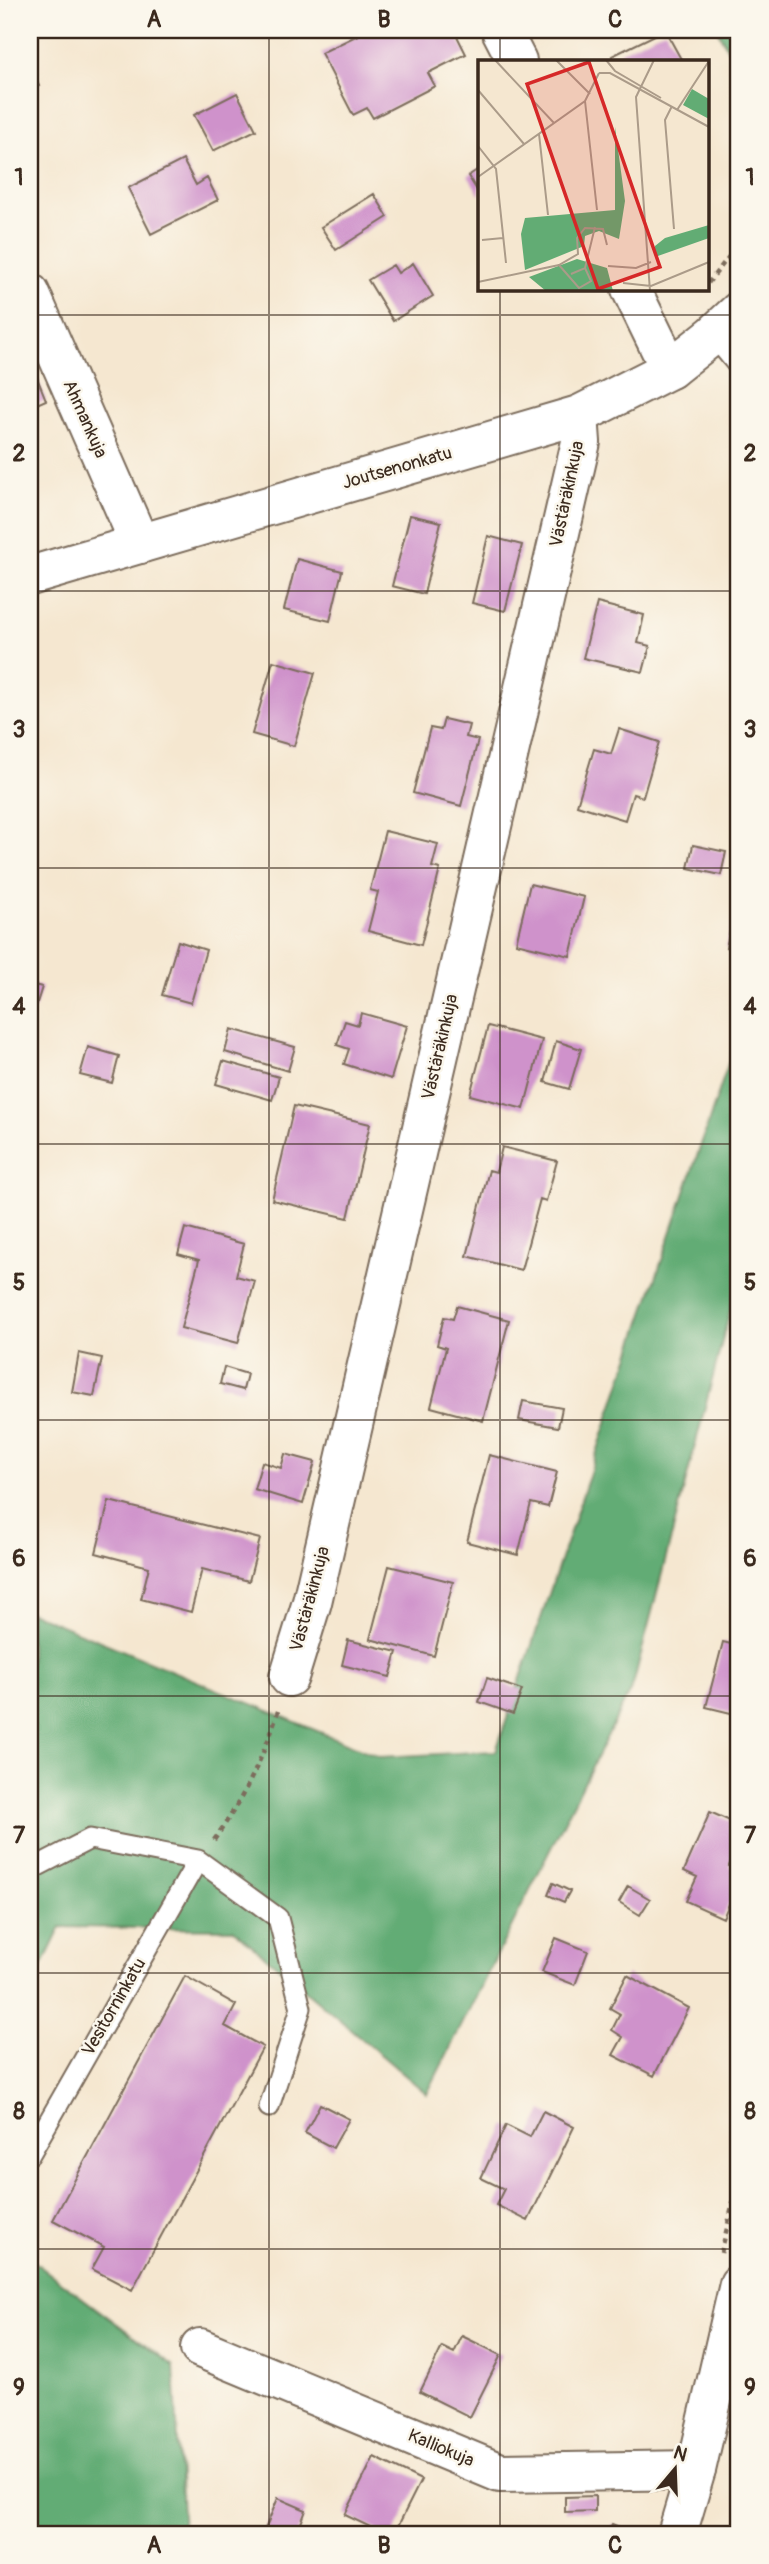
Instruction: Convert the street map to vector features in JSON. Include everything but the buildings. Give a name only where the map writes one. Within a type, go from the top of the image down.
[{"type":"street","points":[[501,30],[516,60]]},
{"type":"street","points":[[631,290],[670,369]]},
{"type":"street","name":"Ahmankuja","points":[[30,293],[140,544]]},
{"type":"street","name":"Joutsenonkatu","points":[[30,576],[579,415],[670,369],[726,323]]},
{"type":"street","name":"Västäräkinkuja","points":[[289,1677],[312,1602],[581,442],[579,415]]},
{"type":"street","points":[[677,2534],[696,2470],[739,2284]]},
{"type":"street","name":"Kalliokuja","points":[[200,2348],[500,2473],[696,2470]]},
{"type":"lane","points":[[726,323],[739,367]]},
{"type":"lane","points":[[30,1870],[90,1839],[198,1860],[278,1918],[301,2008],[269,2106]]},
{"type":"lane","name":"Vesitorninkatu","points":[[30,2154],[198,1860]]},
{"type":"path","points":[[710,280],[739,244]]},
{"type":"path","points":[[198,1860],[231,1817],[248,1786],[274,1725],[289,1677]]},
{"type":"green space","points":[[717,30],[739,30],[739,69]]},
{"type":"green space","points":[[739,1032],[739,1276],[633,1685],[427,2094],[233,1929],[61,1927],[30,1991],[30,1612],[380,1757],[496,1751]]},
{"type":"green space","points":[[30,2259],[174,2366],[183,2534],[30,2534]]}]
